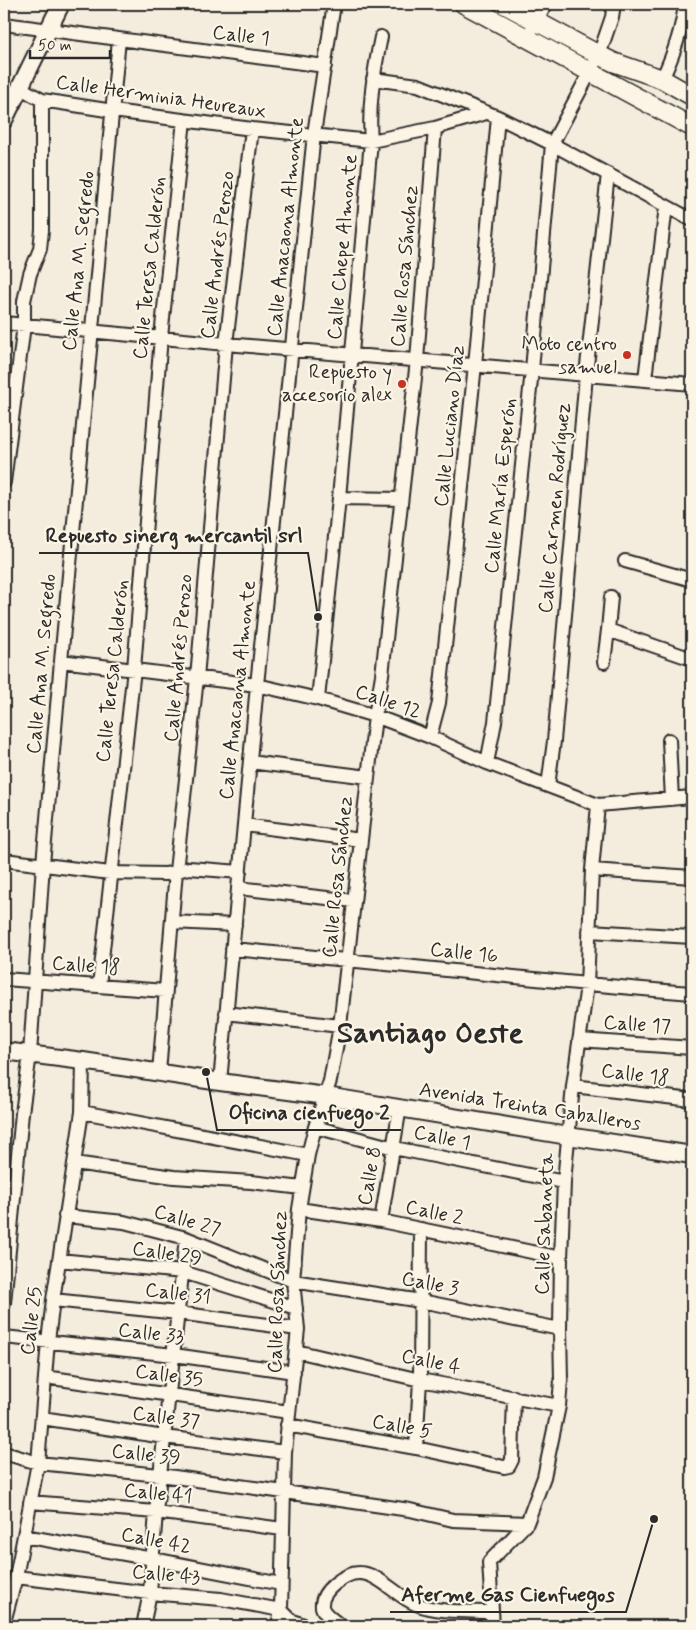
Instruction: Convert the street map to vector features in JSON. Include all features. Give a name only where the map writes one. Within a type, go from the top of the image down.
[{"type":"main road","points":[[464,4],[692,127]]},
{"type":"main road","points":[[504,4],[613,62],[662,79],[692,96]]},
{"type":"street","points":[[5,110],[61,4]]},
{"type":"street","name":"Calle Anacaona Almonte","points":[[220,1082],[257,685],[314,134],[334,4]]},
{"type":"street","points":[[527,38],[546,4]]},
{"type":"street","name":"Calle María Esperón","points":[[487,762],[495,722],[532,370],[552,144],[599,55],[612,17],[614,4]]},
{"type":"street","points":[[662,79],[678,41],[685,4]]},
{"type":"street","name":"Calle 1","points":[[4,24],[325,66]]},
{"type":"street","name":"Calle Chepe Almonte","points":[[318,699],[339,498],[371,141],[370,112],[373,79],[381,37]]},
{"type":"street","name":"Calle Ana M. Segredo","points":[[30,1054],[43,864],[119,39]]},
{"type":"street","points":[[373,79],[418,85],[492,115],[552,144],[692,220]]},
{"type":"street","name":"Calle Herminia Heureaux","points":[[19,86],[42,100],[113,112],[371,141],[492,115]]},
{"type":"street","points":[[4,482],[24,325],[24,301],[30,274],[40,248],[42,230],[42,100]]},
{"type":"street","name":"Calle Luciano Díaz","points":[[430,737],[439,703],[476,365],[492,115]]},
{"type":"street","name":"Calle Teresa Calderón","points":[[99,986],[110,872],[134,669],[161,337],[184,120]]},
{"type":"street","name":"Calle Rosa Sánchez","points":[[278,1626],[282,1610],[282,1529],[285,1452],[298,1329],[293,1281],[299,1209],[308,1155],[326,1096],[340,1026],[374,716],[382,675],[417,360],[435,128]]},
{"type":"street","name":"Calle Andrés Perozo","points":[[159,1072],[176,871],[198,678],[226,344],[252,129]]},
{"type":"street","name":"Calle Carmen Rodríguez","points":[[548,786],[554,741],[586,375],[608,174]]},
{"type":"street","points":[[644,379],[666,206]]},
{"type":"street","points":[[4,323],[692,384]]},
{"type":"street","points":[[339,498],[401,499]]},
{"type":"street","points":[[625,561],[692,580]]},
{"type":"street","points":[[604,662],[611,597]]},
{"type":"street","points":[[608,630],[692,659]]},
{"type":"street","name":"Calle 12","points":[[61,661],[257,685],[318,699],[374,716],[430,737],[487,762],[598,805],[692,797]]},
{"type":"street","points":[[669,740],[672,799]]},
{"type":"street","points":[[250,762],[368,777]]},
{"type":"street","name":"Calle Sabaneta","points":[[493,1626],[489,1562],[527,1523],[544,1477],[558,1406],[561,1380],[560,1258],[564,1182],[573,1086],[587,985],[592,870],[598,805]]},
{"type":"street","points":[[244,825],[361,840]]},
{"type":"street","points":[[4,860],[110,872],[166,874],[189,868],[240,872]]},
{"type":"street","points":[[592,870],[692,877]]},
{"type":"street","points":[[238,888],[354,901]]},
{"type":"street","points":[[172,922],[235,925]]},
{"type":"street","points":[[589,931],[692,937]]},
{"type":"street","name":"Calle 16","points":[[232,949],[692,994]]},
{"type":"street","name":"Calle 18","points":[[4,979],[165,991]]},
{"type":"street","points":[[226,1013],[340,1026]]},
{"type":"street","name":"Calle 17","points":[[579,1040],[692,1048]]},
{"type":"street","name":"Avenida Treinta Caballeros","points":[[4,1051],[400,1107],[692,1155]]},
{"type":"street","points":[[4,1303],[6,1260],[30,1054]]},
{"type":"street","name":"Calle 25","points":[[4,1623],[16,1577],[38,1463],[53,1300],[82,1112],[83,1061]]},
{"type":"street","name":"Calle 18","points":[[573,1086],[692,1100]]},
{"type":"street","name":"Calle 8","points":[[381,1221],[400,1107]]},
{"type":"street","points":[[82,1112],[308,1155]]},
{"type":"street","name":"Calle 1","points":[[315,1127],[394,1148],[564,1182]]},
{"type":"street","points":[[74,1163],[174,1177],[252,1182],[302,1188]]},
{"type":"street","name":"Calle 2","points":[[299,1209],[381,1221],[560,1258]]},
{"type":"street","name":"Calle 27","points":[[65,1216],[124,1222],[186,1238],[293,1281]]},
{"type":"street","points":[[416,1448],[420,1380],[421,1229]]},
{"type":"street","points":[[143,1626],[150,1593],[156,1512],[186,1238]]},
{"type":"street","name":"Calle 29","points":[[59,1260],[183,1272],[296,1308]]},
{"type":"street","name":"Calle 3","points":[[293,1281],[421,1301],[560,1330]]},
{"type":"street","name":"Calle 31","points":[[53,1300],[178,1313],[298,1329]]},
{"type":"street","name":"Calle 33","points":[[4,1337],[174,1355],[294,1372]]},
{"type":"street","name":"Calle 4","points":[[296,1351],[420,1380],[558,1406]]},
{"type":"street","name":"Calle 35","points":[[45,1377],[288,1412]]},
{"type":"street","name":"Calle 5","points":[[287,1426],[416,1448],[498,1466],[509,1466],[512,1460],[514,1397]]},
{"type":"street","name":"Calle 37","points":[[42,1418],[164,1437],[285,1452]]},
{"type":"street","name":"Calle 39","points":[[4,1453],[38,1463],[160,1475],[284,1492],[410,1510],[453,1520],[527,1523]]},
{"type":"street","name":"Calle 41","points":[[30,1502],[156,1512],[282,1529]]},
{"type":"street","name":"Calle 42","points":[[24,1536],[281,1584]]},
{"type":"street","points":[[341,1626],[325,1612],[322,1607],[323,1600],[326,1593],[340,1579],[349,1574],[360,1573],[374,1576],[399,1596],[428,1608],[492,1612]]},
{"type":"street","name":"Calle 43","points":[[16,1577],[150,1593],[221,1599],[282,1610],[291,1620],[306,1626]]},
{"type":"street","points":[[4,1623],[9,1626]]},
{"type":"place","name":"Moto centro samuel","points":[[627,355]]},
{"type":"place","name":"Repuesto y accesorio alex","points":[[402,384]]},
{"type":"place","name":"Repuesto sinerg mercantil srl","points":[[318,617]]},
{"type":"place","name":"Oficina cienfuego 2","points":[[206,1072]]},
{"type":"place","name":"Aferme Gas Cienfuegos","points":[[654,1519]]},
{"type":"district","name":"Santiago Oeste","points":[[430,1033]]}]
